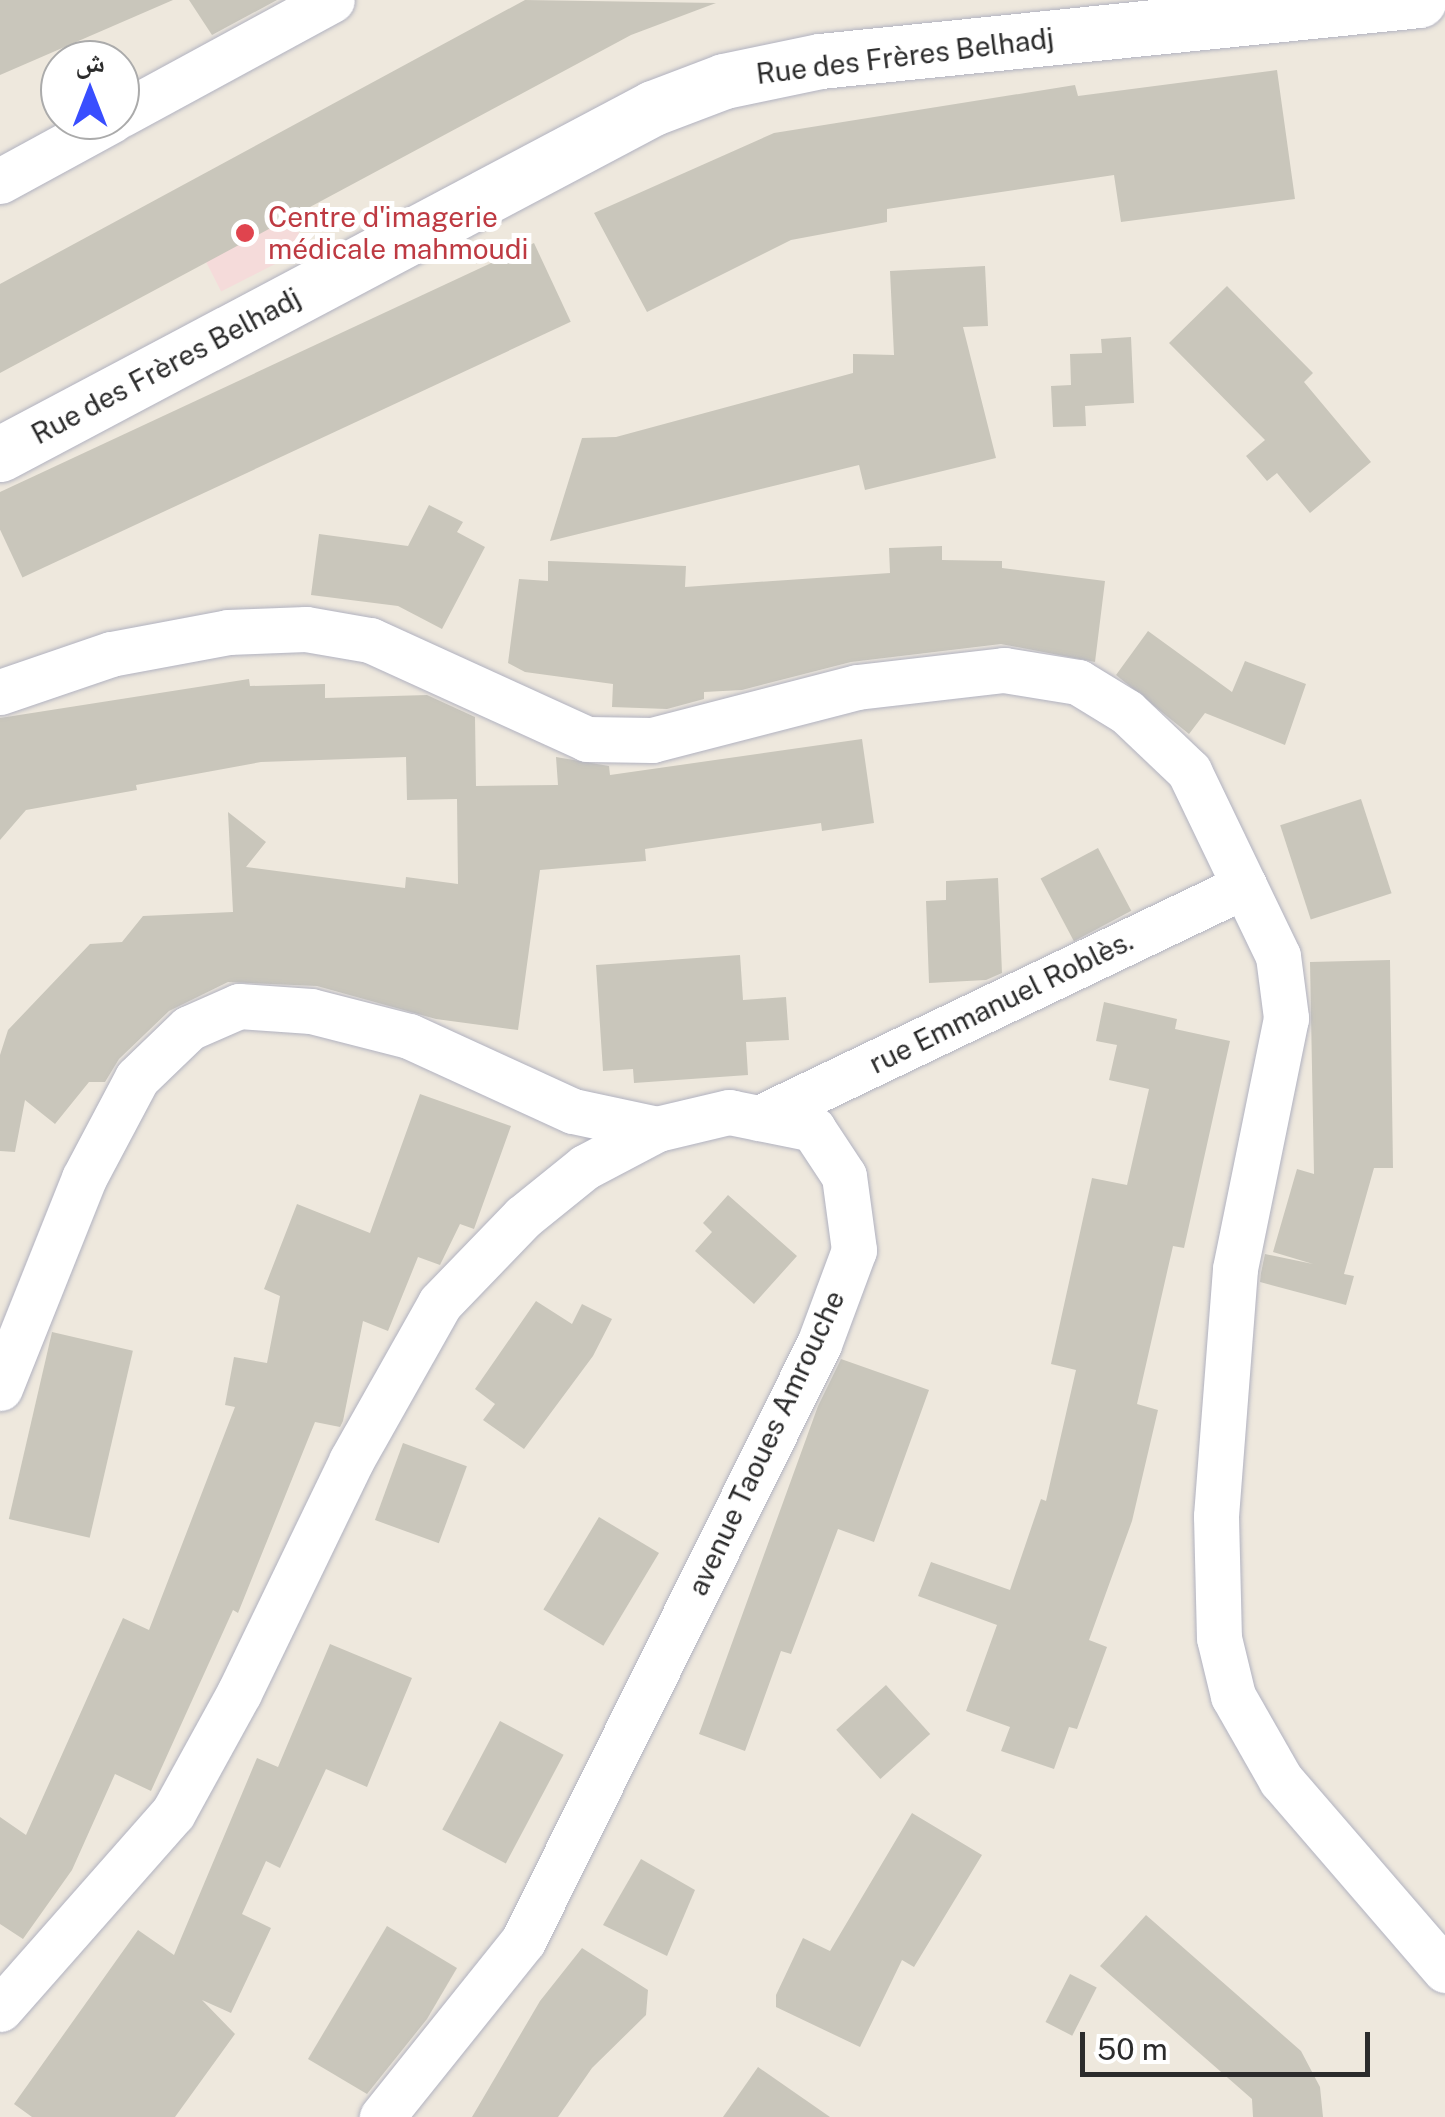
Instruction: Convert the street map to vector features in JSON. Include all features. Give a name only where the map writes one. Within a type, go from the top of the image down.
[{"type":"main road","name":"Rue des Frères Belhadj","points":[[0,454],[652,108],[724,80],[1111,15],[1419,0]]},
{"type":"street","points":[[140,105],[332,0]]},
{"type":"street","points":[[0,181],[75,140]]},
{"type":"street","points":[[0,692],[111,654],[228,632],[306,629],[370,640],[587,739],[652,740],[857,687],[1004,670],[1078,682],[1127,712],[1189,771],[1278,956],[1286,1018],[1236,1269],[1216,1516],[1219,1638],[1233,1696],[1280,1780],[1445,1970]]},
{"type":"street","name":"rue Emmanuel Roblès.","points":[[759,1118],[1244,886]]},
{"type":"street","points":[[0,1388],[84,1178],[137,1078],[188,1028],[240,1006],[311,1011],[409,1036],[573,1111],[657,1128]]},
{"type":"street","name":"avenue Taoues Amrouche","points":[[0,2008],[172,1813],[440,1302],[523,1217],[584,1167],[657,1128],[730,1112],[813,1128],[844,1176],[854,1250],[819,1344],[523,1941],[382,2117]]},
{"type":"shaded area","name":"Centre d'imagerie médicale mahmoudi","points":[[269,174],[307,248],[221,292],[183,218]]},
{"type":"building","points":[[0,0],[173,0],[81,40],[40,40],[40,58],[0,75]]},
{"type":"building","points":[[189,0],[277,0],[212,35]]},
{"type":"building","points":[[525,0],[716,3],[631,35],[0,373],[0,284]]},
{"type":"building","points":[[1277,70],[1295,199],[1121,222],[1114,175],[887,209],[887,222],[791,240],[647,312],[594,213],[774,133],[1075,85],[1078,96]]},
{"type":"building","points":[[534,243],[571,322],[22,578],[0,529],[0,492]]},
{"type":"building","points":[[985,266],[988,326],[963,327],[996,458],[865,490],[859,465],[550,541],[582,438],[616,437],[853,373],[853,354],[894,355],[890,271]]},
{"type":"building","points":[[1227,286],[1313,373],[1304,382],[1371,462],[1310,513],[1277,473],[1267,481],[1246,456],[1265,440],[1169,343]]},
{"type":"building","points":[[1131,337],[1134,403],[1085,406],[1086,426],[1053,427],[1051,386],[1071,385],[1070,354],[1102,353],[1101,339]]},
{"type":"building","points":[[429,505],[463,522],[457,532],[485,547],[442,629],[398,606],[311,595],[319,534],[408,546]]},
{"type":"building","points":[[942,546],[942,560],[1002,561],[1002,568],[1105,581],[1095,662],[1001,644],[851,662],[742,690],[704,692],[704,699],[667,709],[612,707],[613,684],[525,672],[508,663],[519,579],[548,581],[548,561],[686,566],[685,587],[890,573],[889,548]]},
{"type":"building","points":[[1148,631],[1232,692],[1245,661],[1306,684],[1285,745],[1205,713],[1189,734],[1116,675]]},
{"type":"building","points":[[249,679],[250,686],[325,684],[325,698],[427,695],[475,717],[476,786],[558,785],[556,757],[609,766],[610,775],[862,739],[874,823],[822,831],[821,823],[645,849],[646,861],[540,870],[518,1030],[436,1019],[317,986],[228,982],[169,1011],[119,1059],[105,1082],[89,1082],[55,1124],[25,1100],[15,1152],[0,1151],[0,1055],[8,1030],[90,944],[122,942],[143,916],[233,912],[228,812],[266,842],[246,867],[405,888],[406,877],[458,884],[457,799],[407,800],[406,757],[261,762],[136,785],[137,790],[26,810],[0,840],[0,718]]},
{"type":"building","points":[[1361,799],[1392,893],[1311,919],[1280,825]]},
{"type":"building","points":[[1098,848],[1131,911],[1074,941],[1041,879]]},
{"type":"building","points":[[998,878],[1002,973],[986,980],[929,983],[926,901],[946,900],[946,881]]},
{"type":"building","points":[[740,955],[743,1000],[786,997],[789,1040],[746,1042],[748,1075],[634,1083],[633,1069],[603,1071],[596,965]]},
{"type":"building","points":[[1390,960],[1393,1168],[1374,1168],[1344,1274],[1354,1276],[1346,1305],[1260,1282],[1261,1273],[1265,1254],[1313,1264],[1273,1252],[1297,1169],[1314,1174],[1310,962]]},
{"type":"building","points":[[1104,1002],[1177,1019],[1175,1029],[1230,1041],[1184,1248],[1173,1246],[1137,1404],[1158,1410],[1132,1521],[1089,1640],[1107,1647],[1077,1729],[1069,1727],[1054,1769],[1001,1751],[1010,1727],[966,1711],[997,1625],[918,1596],[931,1562],[1010,1590],[1041,1499],[1046,1501],[1076,1370],[1051,1364],[1092,1178],[1127,1185],[1149,1089],[1109,1080],[1117,1045],[1096,1041]]},
{"type":"building","points":[[420,1094],[511,1126],[474,1229],[460,1224],[440,1265],[418,1257],[388,1331],[363,1321],[343,1421],[340,1427],[315,1422],[238,1613],[233,1610],[151,1791],[115,1774],[72,1870],[23,1939],[0,1924],[0,1817],[26,1835],[123,1618],[149,1630],[235,1407],[225,1405],[234,1357],[267,1363],[280,1296],[264,1289],[297,1204],[370,1233]]},
{"type":"building","points":[[728,1195],[797,1256],[754,1304],[695,1251],[712,1232],[703,1223]]},
{"type":"building","points":[[536,1301],[572,1324],[582,1304],[612,1319],[593,1356],[524,1449],[483,1420],[495,1404],[475,1389]]},
{"type":"building","points":[[52,1332],[133,1351],[90,1538],[9,1519]]},
{"type":"building","points":[[841,1359],[929,1390],[874,1542],[838,1529],[791,1654],[781,1651],[745,1751],[699,1734],[818,1406]]},
{"type":"building","points":[[403,1443],[467,1466],[439,1543],[375,1520]]},
{"type":"building","points":[[599,1517],[659,1553],[603,1646],[543,1610]]},
{"type":"building","points":[[330,1644],[412,1678],[367,1787],[326,1769],[280,1868],[266,1861],[242,1914],[271,1928],[231,2013],[202,2000],[235,2034],[175,2117],[32,2117],[14,2104],[138,1930],[174,1955],[257,1758],[278,1767]]},
{"type":"building","points":[[886,1685],[930,1734],[880,1779],[836,1730]]},
{"type":"building","points":[[500,1721],[564,1755],[506,1863],[442,1830]]},
{"type":"building","points":[[912,1813],[982,1855],[914,1967],[902,1960],[860,2047],[776,2007],[776,1995],[803,1938],[830,1951]]},
{"type":"building","points":[[641,1859],[695,1890],[667,1956],[603,1925]]},
{"type":"building","points":[[1146,1915],[1301,2051],[1320,2087],[1323,2117],[1253,2117],[1252,2099],[1100,1966]]},
{"type":"building","points":[[387,1926],[457,1968],[427,2019],[367,2094],[308,2059]]},
{"type":"building","points":[[582,1948],[648,1990],[646,2015],[592,2068],[558,2117],[472,2117],[540,2001]]},
{"type":"building","points":[[1070,1974],[1097,1988],[1072,2036],[1045,2022]]},
{"type":"building","points":[[758,2067],[830,2117],[723,2117]]},
{"type":"place","name":"Centre d'imagerie médicale mahmoudi","points":[[245,233]]}]
